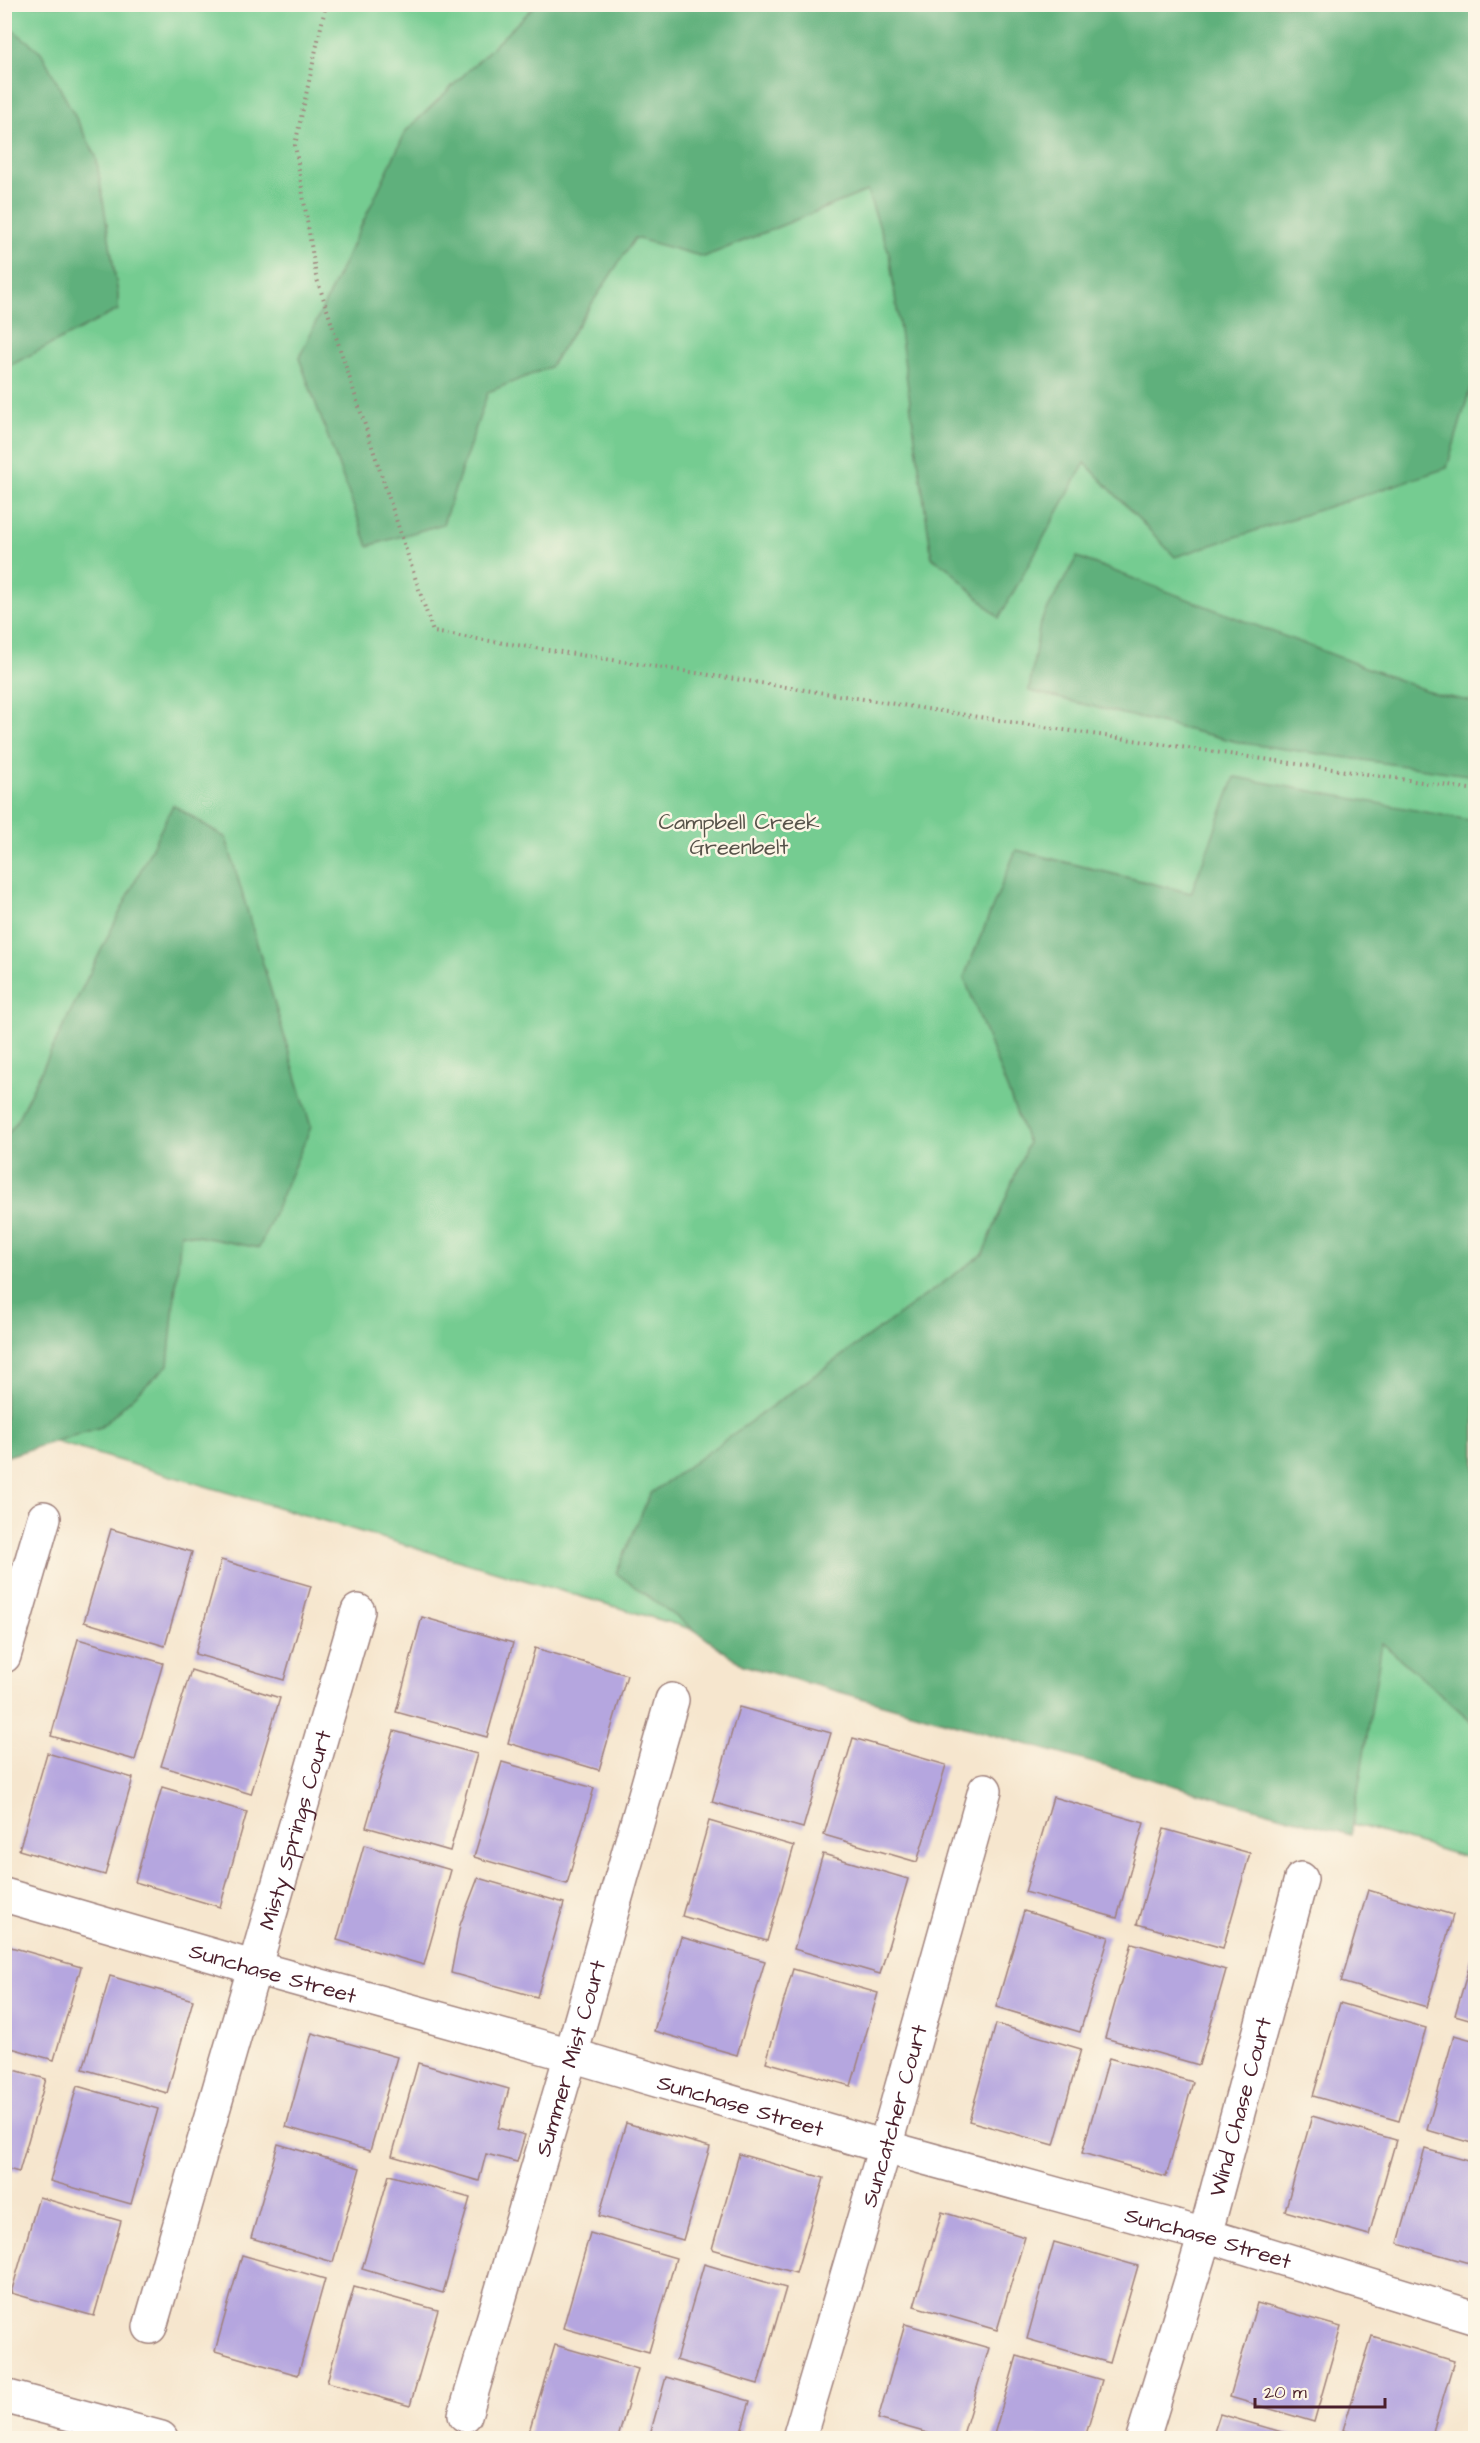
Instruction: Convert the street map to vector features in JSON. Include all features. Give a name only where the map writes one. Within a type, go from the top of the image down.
[{"type":"street","points":[[4,1656],[44,1518]]},
{"type":"street","name":"Misty Springs Court","points":[[150,2327],[358,1611]]},
{"type":"street","name":"Summer Mist Court","points":[[465,2415],[572,2055],[672,1700]]},
{"type":"street","name":"Suncatcher Court","points":[[799,2439],[885,2147],[985,1790]]},
{"type":"street","name":"Wind Chase Court","points":[[1143,2439],[1205,2235],[1301,1879]]},
{"type":"street","name":"Sunchase Street","points":[[4,1894],[256,1968],[572,2055],[885,2147],[1205,2235],[1476,2318]]},
{"type":"street","points":[[4,2396],[161,2439]]},
{"type":"path","points":[[326,4],[295,145],[316,276],[433,632],[1030,725],[1476,790]]},
{"type":"green space","name":"Campbell Creek Greenbelt","points":[[4,5],[1475,5],[1475,1860],[5,1427]]},
{"type":"green space","points":[[536,5],[1475,5],[1475,386],[1470,389],[1447,468],[1175,557],[1085,463],[999,618],[948,568],[932,558],[889,253],[867,191],[704,257],[635,238],[550,367],[488,392],[443,524],[368,546],[299,358],[406,131]]},
{"type":"green space","points":[[4,23],[41,52],[96,156],[118,294],[118,310],[5,368]]},
{"type":"green space","points":[[1077,557],[1438,695],[1475,702],[1475,776],[1242,743],[1029,691],[1040,623]]},
{"type":"green space","points":[[1235,777],[1475,821],[1475,1724],[1382,1643],[1351,1835],[743,1665],[616,1573],[650,1494],[983,1254],[1028,1143],[964,977],[1016,850],[1191,893]]},
{"type":"green space","points":[[173,805],[226,838],[311,1127],[259,1248],[181,1233],[168,1365],[101,1427],[5,1457],[5,1138],[15,1124]]},
{"type":"building","points":[[111,1529],[192,1552],[165,1646],[84,1622]]},
{"type":"building","points":[[221,1560],[311,1586],[284,1680],[195,1654]]},
{"type":"building","points":[[422,1617],[513,1643],[487,1737],[396,1712]]},
{"type":"building","points":[[78,1639],[163,1663],[135,1760],[51,1736]]},
{"type":"building","points":[[535,1648],[627,1675],[599,1770],[508,1743]]},
{"type":"building","points":[[191,1670],[280,1698],[251,1794],[161,1766]]},
{"type":"building","points":[[739,1707],[831,1733],[803,1828],[712,1802]]},
{"type":"building","points":[[394,1731],[477,1754],[450,1851],[366,1827]]},
{"type":"building","points":[[853,1738],[946,1765],[917,1862],[824,1835]]},
{"type":"building","points":[[47,1753],[133,1778],[105,1875],[19,1850]]},
{"type":"building","points":[[502,1762],[594,1788],[567,1884],[474,1857]]},
{"type":"building","points":[[162,1787],[247,1812],[220,1907],[135,1882]]},
{"type":"building","points":[[1053,1797],[1144,1823],[1117,1918],[1025,1892]]},
{"type":"building","points":[[709,1821],[794,1846],[767,1941],[682,1916]]},
{"type":"building","points":[[1164,1829],[1250,1853],[1223,1948],[1137,1924]]},
{"type":"building","points":[[364,1845],[451,1870],[424,1965],[337,1940]]},
{"type":"building","points":[[823,1854],[908,1879],[880,1974],[794,1949]]},
{"type":"building","points":[[478,1878],[564,1903],[537,1997],[451,1973],[460,1925]]},
{"type":"building","points":[[1368,1890],[1453,1915],[1427,2007],[1341,1982]]},
{"type":"building","points":[[1024,1911],[1109,1937],[1080,2032],[996,2007]]},
{"type":"building","points":[[681,1937],[765,1961],[737,2055],[654,2031]]},
{"type":"building","points":[[1132,1943],[1226,1970],[1199,2065],[1105,2038]]},
{"type":"building","points":[[4,1945],[81,1967],[54,2060],[4,2046]]},
{"type":"building","points":[[1476,1947],[1476,2021],[1455,2015]]},
{"type":"building","points":[[793,1969],[878,1993],[851,2086],[766,2062]]},
{"type":"building","points":[[110,1976],[193,2000],[167,2093],[83,2069]]},
{"type":"building","points":[[1340,2003],[1426,2028],[1399,2121],[1313,2096]]},
{"type":"building","points":[[996,2024],[1081,2049],[1054,2145],[969,2121]]},
{"type":"building","points":[[312,2033],[397,2057],[370,2151],[286,2127]]},
{"type":"building","points":[[1454,2035],[1476,2041],[1476,2144],[1427,2130]]},
{"type":"building","points":[[1109,2058],[1193,2082],[1166,2177],[1082,2153]]},
{"type":"building","points":[[418,2063],[509,2089],[498,2128],[525,2135],[517,2162],[486,2154],[479,2181],[392,2156]]},
{"type":"building","points":[[4,2067],[46,2079],[19,2172],[4,2168]]},
{"type":"building","points":[[77,2086],[158,2109],[131,2204],[50,2181]]},
{"type":"building","points":[[1312,2116],[1396,2140],[1369,2235],[1285,2211]]},
{"type":"building","points":[[626,2123],[710,2147],[683,2240],[599,2216]]},
{"type":"building","points":[[278,2144],[360,2168],[333,2262],[251,2238]]},
{"type":"building","points":[[1425,2149],[1476,2163],[1476,2265],[1398,2243]]},
{"type":"building","points":[[739,2154],[824,2178],[796,2273],[712,2249]]},
{"type":"building","points":[[389,2175],[470,2198],[443,2293],[362,2269]]},
{"type":"building","points":[[39,2197],[121,2221],[94,2316],[11,2293]]},
{"type":"building","points":[[942,2212],[1025,2237],[997,2330],[914,2306]]},
{"type":"building","points":[[590,2233],[676,2258],[649,2352],[563,2328]]},
{"type":"building","points":[[1054,2242],[1138,2266],[1110,2363],[1027,2339]]},
{"type":"building","points":[[242,2255],[325,2279],[298,2375],[215,2351]]},
{"type":"building","points":[[704,2264],[786,2288],[758,2384],[676,2360]]},
{"type":"building","points":[[354,2287],[438,2310],[410,2406],[327,2382]]},
{"type":"building","points":[[1257,2303],[1341,2327],[1314,2422],[1230,2397]]},
{"type":"building","points":[[905,2324],[989,2348],[962,2438],[945,2438],[878,2419]]},
{"type":"building","points":[[1372,2336],[1454,2361],[1431,2438],[1372,2438],[1343,2430]]},
{"type":"building","points":[[555,2345],[638,2369],[618,2438],[527,2438]]},
{"type":"building","points":[[1017,2356],[1102,2380],[1085,2438],[993,2438]]},
{"type":"building","points":[[666,2377],[750,2401],[739,2438],[649,2438]]},
{"type":"building","points":[[1220,2414],[1302,2438],[1212,2438]]}]
